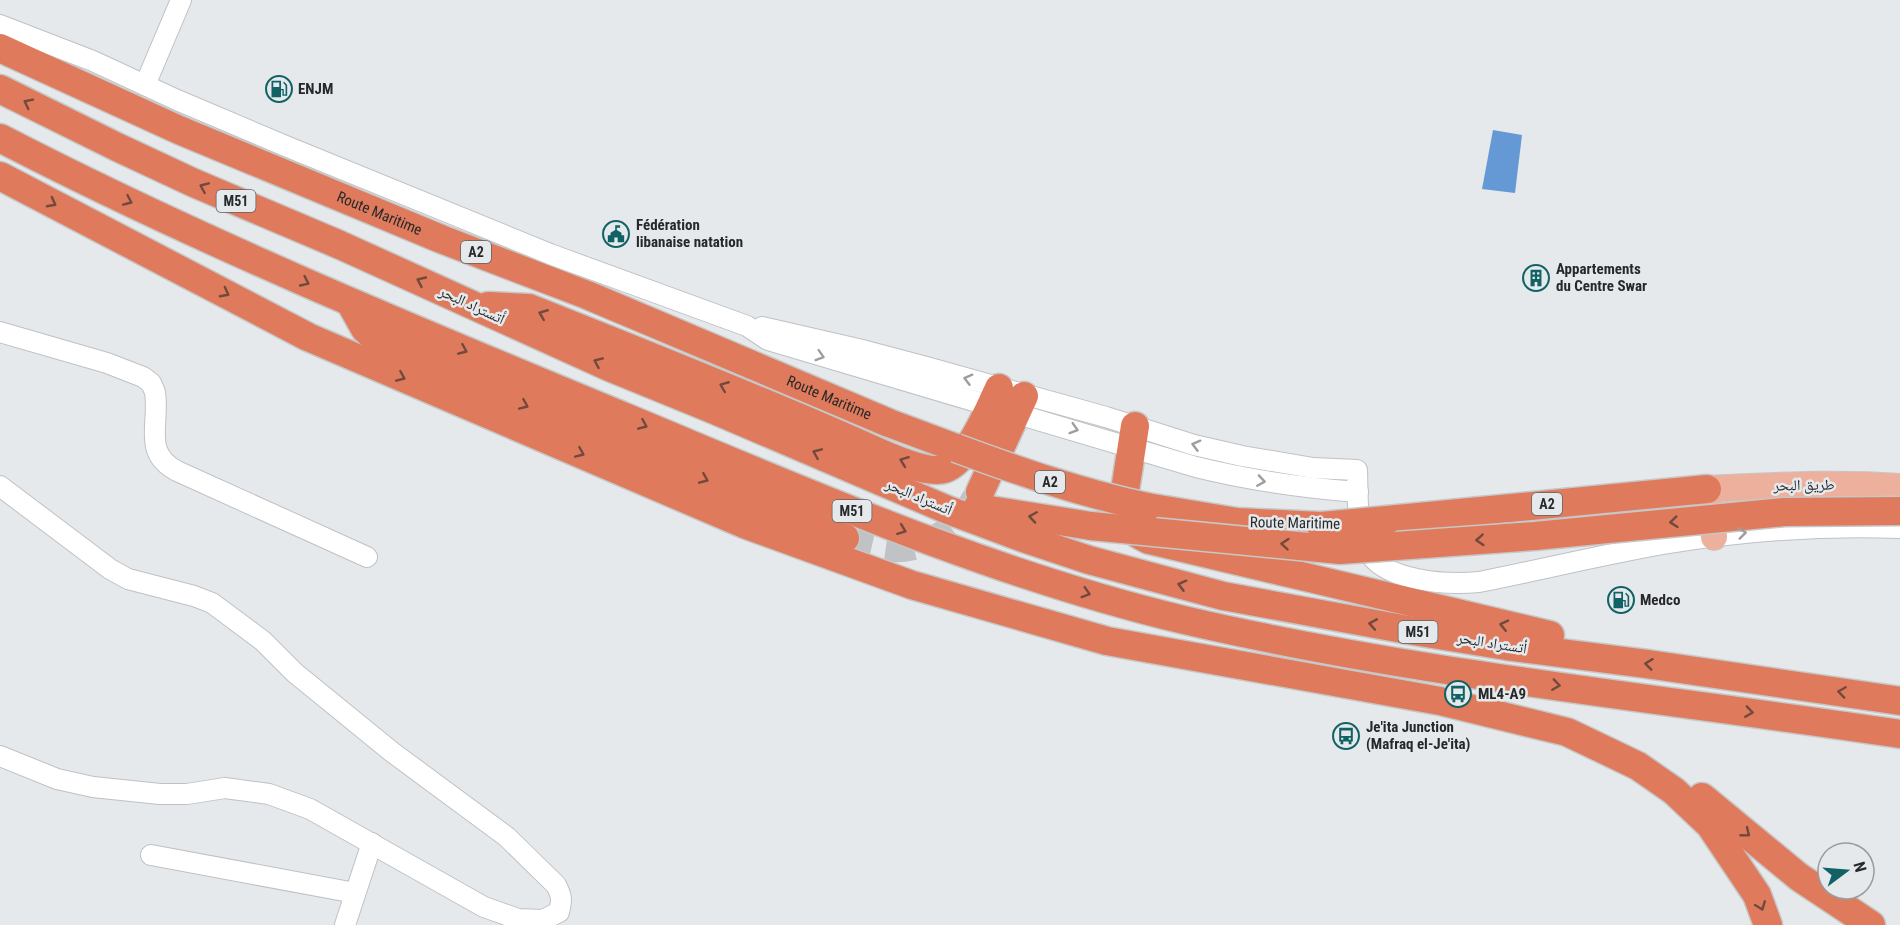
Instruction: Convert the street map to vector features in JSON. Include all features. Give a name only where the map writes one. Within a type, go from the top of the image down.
[{"type":"highway","name":"Route Maritime","points":[[0,48],[179,130],[441,239],[587,295],[889,423],[1034,477],[1108,499],[1237,522],[1321,526],[1707,489]]},
{"type":"highway","name":"أتستراد البحر","points":[[0,89],[194,183],[350,250],[609,367],[948,510],[1089,560],[1223,596],[1408,630],[1900,701]]},
{"type":"highway","name":"M51","points":[[0,138],[109,192],[351,304],[821,498],[961,552],[1088,594],[1181,619],[1374,658],[1900,734]]},
{"type":"highway","points":[[0,176],[308,337],[744,524],[912,585],[1107,641],[1440,700],[1567,732],[1641,756],[1678,777],[1799,877],[1871,925]]},
{"type":"highway","points":[[351,304],[365,329],[377,340],[497,393],[845,538]]},
{"type":"highway","points":[[474,306],[529,308],[777,407],[876,451],[928,470],[942,470],[954,466],[977,435],[1008,401]]},
{"type":"highway","points":[[980,492],[1008,401]]},
{"type":"highway","points":[[1133,437],[1122,510],[1125,523],[1134,533],[1149,540],[1586,644],[1619,661]]},
{"type":"highway","points":[[948,510],[978,508],[1091,526],[1340,550],[1535,536],[1784,512],[1900,511]]},
{"type":"highway","points":[[1374,658],[1475,694],[1567,732],[1638,766],[1674,791],[1710,825],[1757,895],[1768,925]]},
{"type":"main road","name":"طريق البحر","points":[[1707,489],[1790,485],[1872,485],[1900,488]]},
{"type":"main road","points":[[1707,489],[1714,537]]},
{"type":"street","points":[[145,86],[181,0]]},
{"type":"street","points":[[0,25],[93,61],[145,86],[288,147],[550,254],[747,326],[770,327],[858,349],[1008,401],[1061,425],[1194,445],[1313,468],[1357,470],[1361,528],[1370,555],[1396,573],[1430,581],[1479,582],[1663,544],[1714,537],[1796,528],[1859,526],[1900,528]]},
{"type":"street","points":[[0,332],[107,363],[143,377],[151,383],[155,392],[156,452],[162,462],[177,471],[367,557]]},
{"type":"street","points":[[1133,437],[1232,476],[1358,492]]},
{"type":"street","points":[[0,486],[110,569],[128,579],[212,603],[241,624],[263,641],[295,673],[392,752],[507,837],[556,885],[562,895],[559,912],[543,920],[519,919],[484,907],[310,808],[269,794],[225,788],[187,794],[93,788],[57,779],[0,756]]},
{"type":"street","points":[[345,925],[372,843]]},
{"type":"street","points":[[151,855],[355,893]]},
{"type":"water","points":[[1493,130],[1522,135],[1515,193],[1482,189]]},
{"type":"tunnel","points":[[845,538],[887,548],[916,546],[936,538],[953,527],[976,498]]},
{"type":"place","name":"ENJM","points":[[279,89]]},
{"type":"place","name":"Fédération libanaise natation","points":[[616,234]]},
{"type":"place","name":"Appartements du Centre Swar","points":[[1536,278]]},
{"type":"place","name":"Medco","points":[[1621,600]]},
{"type":"place","name":"ML4-A9","points":[[1458,694]]},
{"type":"place","name":"Je'ita Junction (Mafraq el-Je'ita)","points":[[1346,736]]}]
